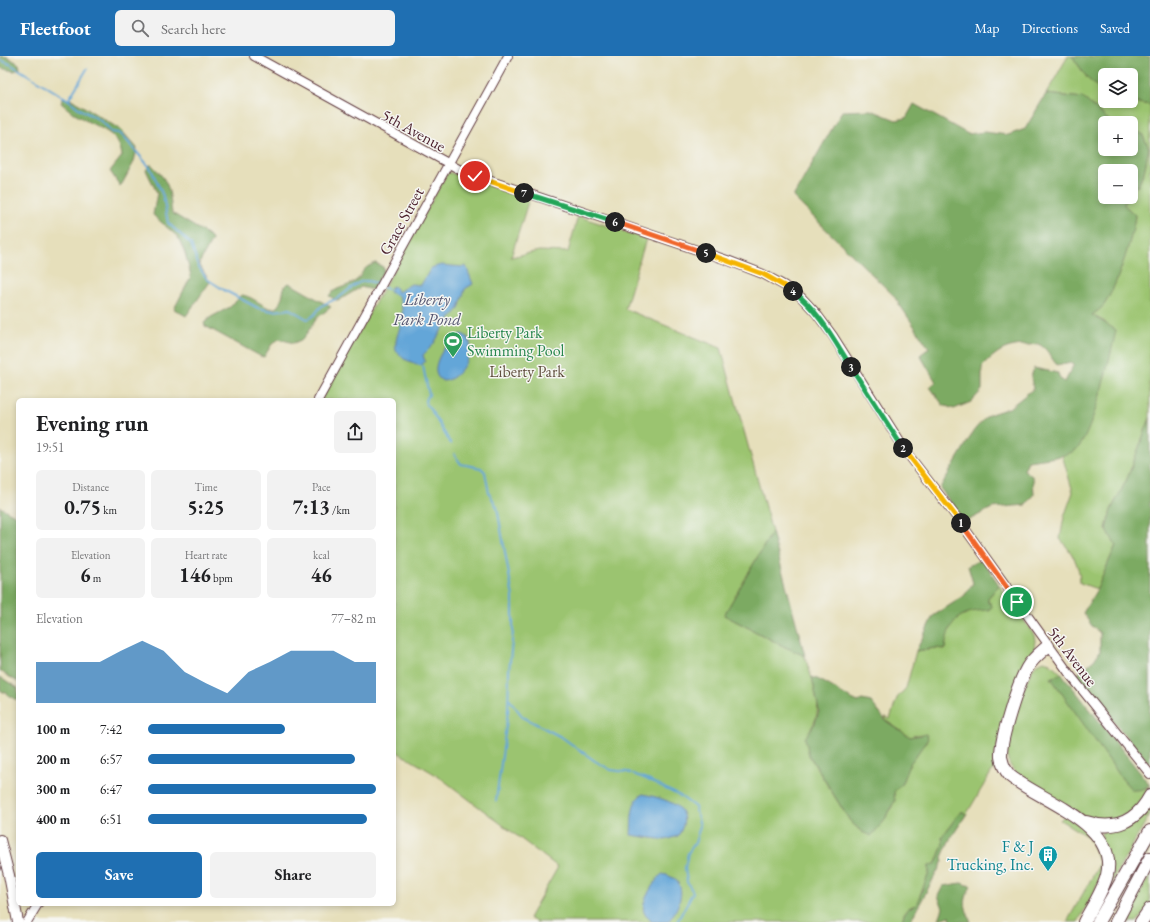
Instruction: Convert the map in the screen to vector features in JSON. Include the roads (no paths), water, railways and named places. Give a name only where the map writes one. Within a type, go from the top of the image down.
[{"type":"highway","points":[[1048,646],[1030,664],[1022,677],[1003,741],[1002,762],[1007,772],[1019,782],[1081,820],[1095,832],[1103,842],[1108,864],[1104,884],[1084,922]]},
{"type":"highway","points":[[1081,820],[1101,826],[1120,824],[1130,820],[1139,812],[1150,796]]},
{"type":"highway","points":[[1098,922],[1150,831]]},
{"type":"highway","points":[[1116,922],[1150,859]]},
{"type":"highway","points":[[1141,922],[1150,909]]},
{"type":"main road","points":[[0,840],[9,875],[18,922]]},
{"type":"street","name":"5th Avenue","points":[[254,56],[448,165],[475,176],[727,260],[775,280],[800,297],[833,336],[906,453],[958,519],[1048,646],[1093,705],[1148,771]]},
{"type":"street","name":"Grace Street","points":[[319,398],[508,56]]},
{"type":"street","points":[[27,922],[37,906]]},
{"type":"water","name":"Liberty Park Pond","points":[[441,265],[466,266],[473,284],[465,289],[459,309],[446,323],[433,345],[423,355],[425,361],[421,366],[404,359],[396,351],[402,313],[398,296],[389,292],[391,287],[394,286],[398,292],[411,284],[421,285],[431,268]]},
{"type":"water","name":"Liberty Park Swimming Pool","points":[[461,334],[467,337],[470,343],[470,351],[467,359],[457,374],[450,379],[443,381],[438,377],[436,371],[440,356],[450,342]]},
{"type":"water","points":[[643,794],[669,802],[681,811],[684,817],[683,826],[678,836],[665,840],[631,835],[632,812],[636,801]]},
{"type":"water","points":[[662,874],[677,881],[681,894],[677,908],[668,922],[652,922],[646,916],[643,908],[644,903],[652,886]]},
{"type":"waterway","points":[[0,60],[10,64],[101,121],[111,132],[119,133],[124,137],[151,169],[163,196],[168,223],[191,244],[199,267],[207,279],[224,290],[258,308],[273,311],[290,309],[307,319],[312,317],[323,305],[339,297],[354,285],[362,281],[372,282],[379,285]]},
{"type":"waterway","points":[[69,99],[87,69]]},
{"type":"waterway","points":[[383,287],[390,290]]},
{"type":"waterway","points":[[423,366],[429,395],[425,400],[426,405],[429,407],[451,444]]},
{"type":"waterway","points":[[454,454],[461,464],[481,468],[485,472],[489,493],[497,507],[513,597],[513,631],[509,671],[508,711],[496,801]]},
{"type":"waterway","points":[[509,699],[523,717],[563,738],[595,761],[611,770],[627,772],[644,778],[680,796],[695,807],[700,826],[695,843],[688,853],[685,868],[687,882],[693,892],[677,922]]},
{"type":"place","name":"Liberty Park Swimming Pool","points":[[453,358]]},
{"type":"place","name":"F & J Trucking, Inc.","points":[[1048,872]]},
{"type":"park label","name":"Liberty Park","points":[[527,371]]}]
